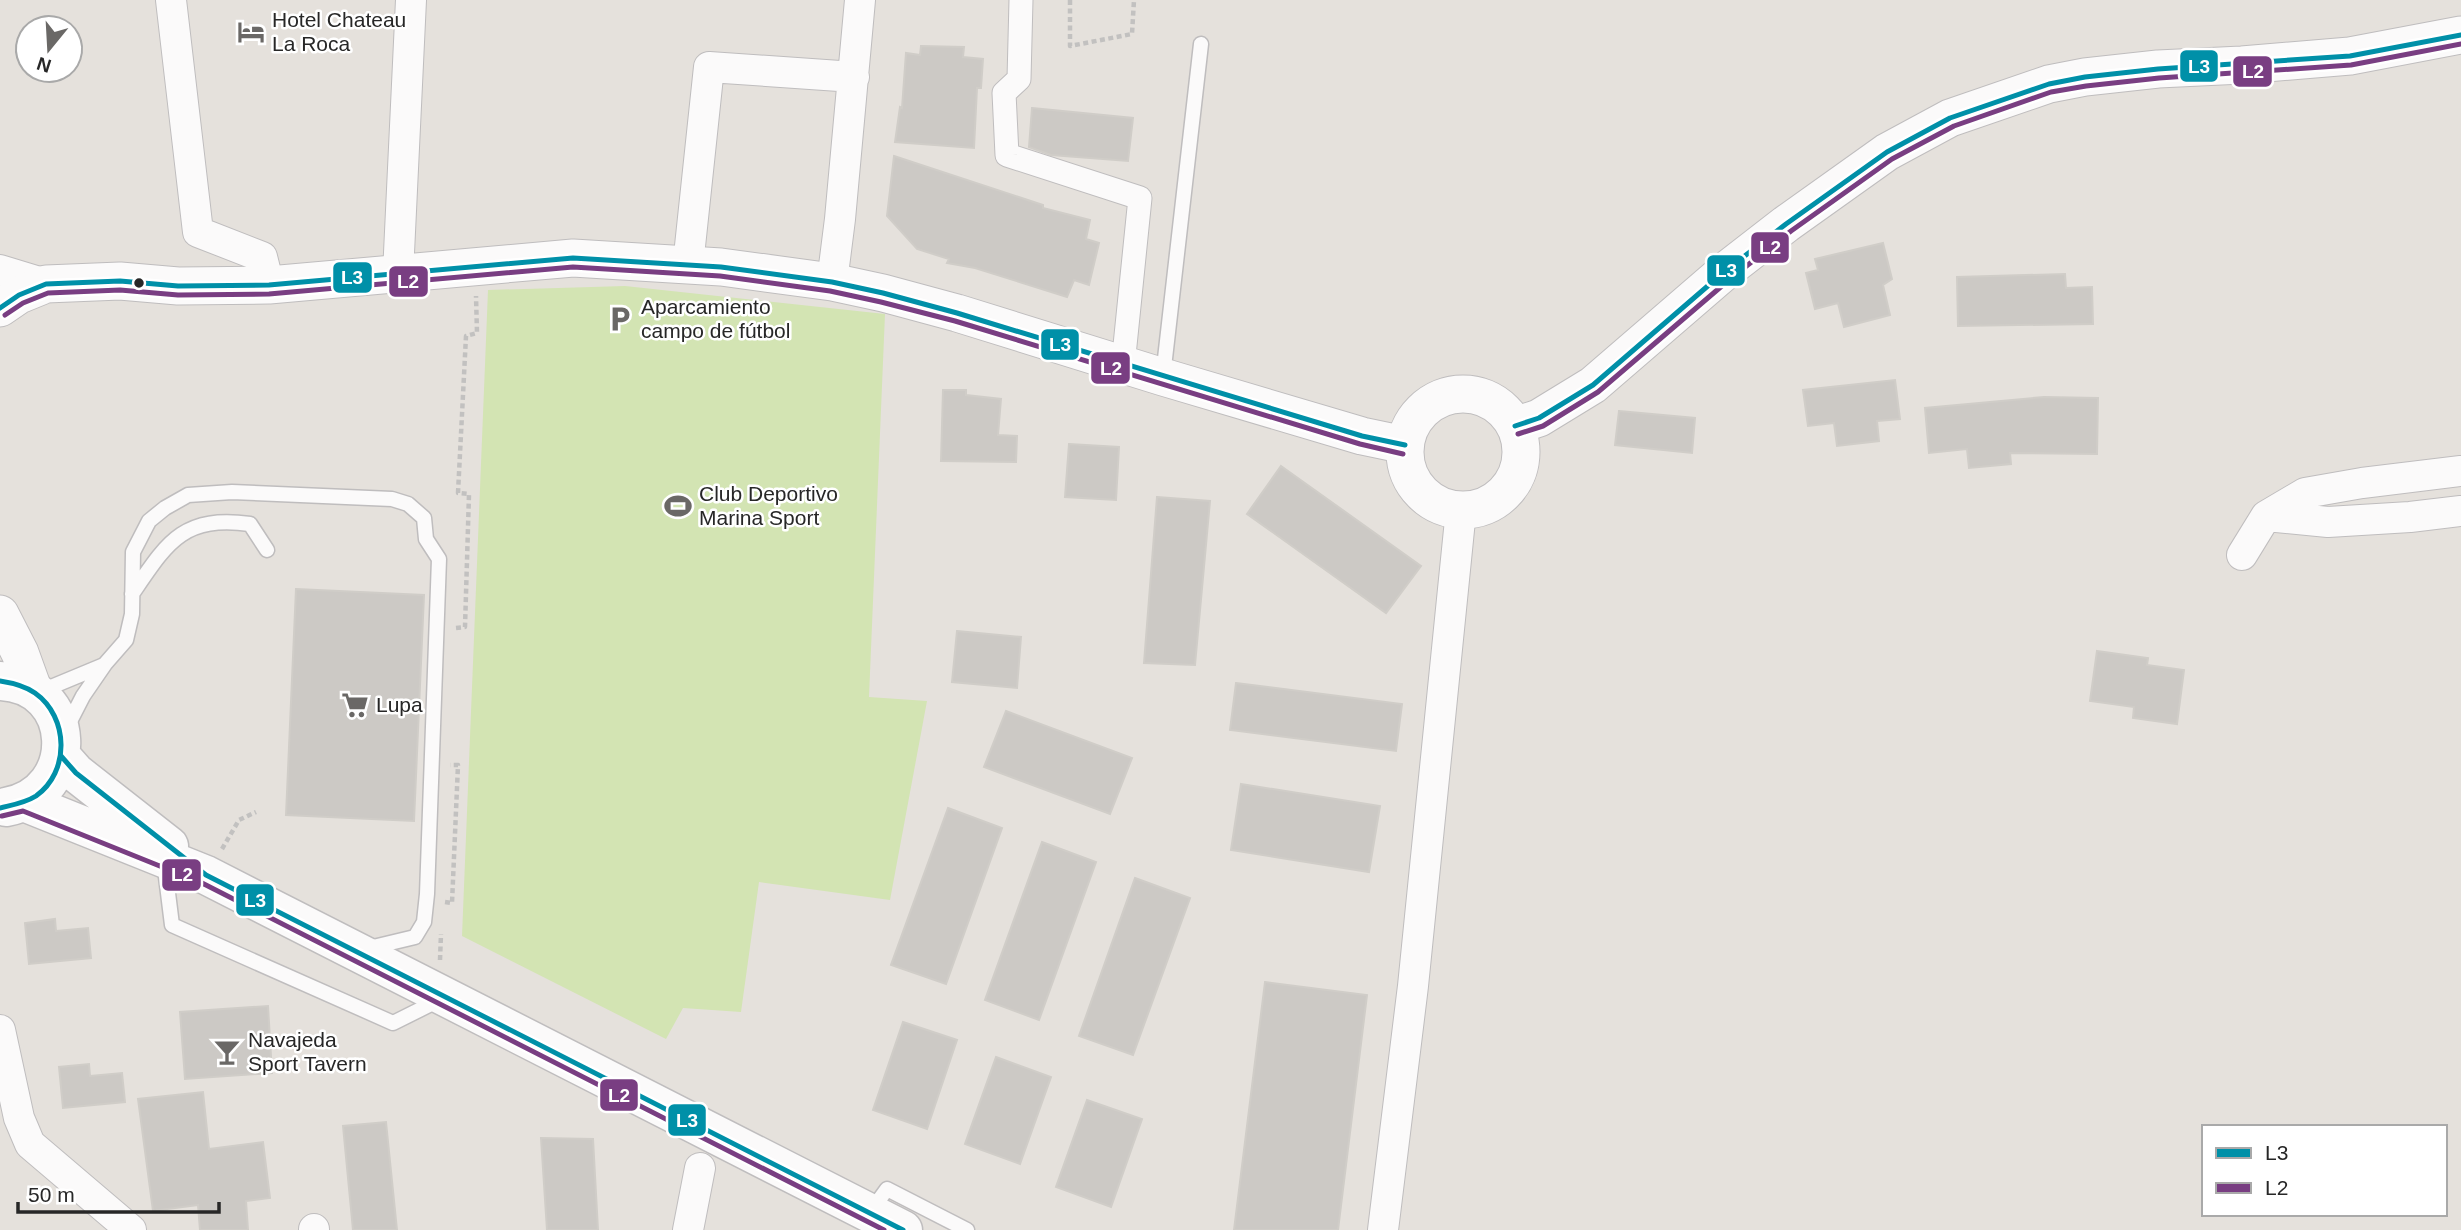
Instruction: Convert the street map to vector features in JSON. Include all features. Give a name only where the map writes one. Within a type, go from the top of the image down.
[{"type":"main road","points":[[23,688],[55,712],[62,746],[76,773],[354,951],[903,1230]]},
{"type":"main road","points":[[12,805],[40,793],[52,778],[62,746]]},
{"type":"main road","points":[[12,805],[164,856],[214,862]]},
{"type":"street","points":[[171,0],[198,232],[262,257],[269,285]]},
{"type":"street","points":[[398,274],[411,0]]},
{"type":"street","points":[[832,282],[860,0]]},
{"type":"street","points":[[1021,0],[1019,79],[1004,93],[1007,155],[1140,198],[1123,365]]},
{"type":"street","points":[[1515,426],[1539,418],[1593,385],[1724,272],[1786,224],[1887,152],[1950,118],[2049,84],[2085,77],[2158,69],[2350,56],[2461,35]]},
{"type":"street","points":[[688,265],[709,67],[854,77]]},
{"type":"street","points":[[2,289],[19,295],[46,284],[120,281],[178,286],[269,285],[573,258],[769,273],[832,282],[957,313],[1362,436],[1405,445]]},
{"type":"street","points":[[1453,394],[1472,394],[1490,400],[1505,412],[1515,426],[1521,445],[1520,465],[1512,483],[1498,498],[1481,507],[1461,510],[1441,506],[1424,496],[1412,481],[1406,464],[1405,445],[1410,427],[1420,411],[1436,400],[1453,394]]},
{"type":"street","points":[[2242,555],[2266,516],[2305,493],[2461,471]]},
{"type":"street","points":[[1383,1230],[1413,986],[1461,510]]},
{"type":"street","points":[[2266,516],[2328,522],[2461,511]]},
{"type":"street","points":[[0,614],[20,653],[23,688]]},
{"type":"street","points":[[0,1030],[10,1119],[36,1150],[131,1230]]},
{"type":"street","points":[[688,1230],[700,1168]]},
{"type":"lane","points":[[1163,377],[1201,44]]},
{"type":"lane","points":[[62,746],[83,696],[126,640],[132,614],[133,552],[149,521],[165,508],[188,495],[232,492],[392,499],[408,505],[424,518],[426,539],[439,559],[424,922],[415,937],[354,951]]},
{"type":"lane","points":[[132,594],[163,549],[197,525],[227,521],[250,524],[267,550]]},
{"type":"lane","points":[[23,688],[105,664]]},
{"type":"lane","points":[[164,856],[172,925],[393,1023],[446,996]]},
{"type":"lane","points":[[870,1213],[887,1189],[967,1230]]},
{"type":"path","points":[[1070,0],[1070,46],[1132,34],[1134,0]]},
{"type":"path","points":[[214,862],[239,820],[256,812]]},
{"type":"green space","name":"Club Deportivo Marina Sport","points":[[625,286],[885,314],[869,697],[927,701],[890,900],[759,882],[741,1012],[683,1008],[666,1039],[462,936],[488,290]]},
{"type":"building","points":[[921,46],[964,47],[963,57],[983,59],[981,88],[977,88],[974,148],[895,142],[900,107],[902,108],[906,53],[920,55]]},
{"type":"building","points":[[1032,108],[1133,118],[1128,161],[1051,155],[1029,147]]},
{"type":"building","points":[[894,156],[1043,205],[1043,208],[1090,220],[1086,239],[1099,243],[1089,285],[1074,280],[1067,297],[975,268],[947,263],[949,259],[917,249],[887,216]]},
{"type":"building","points":[[1883,243],[1892,279],[1883,285],[1890,315],[1844,327],[1838,303],[1815,309],[1806,273],[1818,270],[1815,259]]},
{"type":"building","points":[[2065,274],[2066,288],[2092,287],[2093,324],[1958,326],[1957,277]]},
{"type":"building","points":[[1895,380],[1900,419],[1877,421],[1879,441],[1837,446],[1834,423],[1808,426],[1803,390]]},
{"type":"building","points":[[943,390],[966,390],[966,395],[1001,399],[998,435],[1017,436],[1016,462],[941,461]]},
{"type":"building","points":[[2044,397],[2098,398],[2097,454],[2010,453],[2011,464],[1969,468],[1967,449],[1929,453],[1925,408]]},
{"type":"building","points":[[1619,411],[1695,418],[1692,453],[1615,445]]},
{"type":"building","points":[[1069,444],[1119,447],[1116,500],[1065,497]]},
{"type":"building","points":[[1281,466],[1421,566],[1386,613],[1247,514]]},
{"type":"building","points":[[1157,497],[1210,501],[1195,665],[1144,663]]},
{"type":"building","name":"Lupa","points":[[296,589],[424,595],[414,821],[286,815]]},
{"type":"building","points":[[957,631],[1021,637],[1017,688],[952,682]]},
{"type":"building","points":[[2097,651],[2148,658],[2147,665],[2184,670],[2177,724],[2133,718],[2134,707],[2090,701]]},
{"type":"building","points":[[1236,683],[1402,704],[1396,751],[1230,730]]},
{"type":"building","points":[[1006,711],[1132,758],[1110,814],[984,767]]},
{"type":"building","points":[[1241,784],[1380,806],[1369,872],[1231,850]]},
{"type":"building","points":[[948,808],[1002,828],[946,984],[891,965]]},
{"type":"building","points":[[1042,842],[1096,862],[1039,1020],[985,1000]]},
{"type":"building","points":[[1135,878],[1190,898],[1133,1055],[1079,1036]]},
{"type":"building","points":[[55,919],[56,931],[88,928],[91,958],[29,964],[25,923]]},
{"type":"building","points":[[1265,982],[1367,995],[1338,1230],[1234,1230]]},
{"type":"building","name":"Navajeda Sport Tavern","points":[[268,1006],[272,1073],[185,1079],[180,1012]]},
{"type":"building","points":[[903,1022],[957,1040],[927,1129],[873,1110]]},
{"type":"building","points":[[996,1057],[1051,1077],[1020,1164],[965,1144]]},
{"type":"building","points":[[89,1064],[90,1076],[122,1073],[125,1102],[63,1108],[59,1067]]},
{"type":"building","points":[[203,1092],[209,1149],[263,1142],[270,1198],[246,1201],[248,1230],[200,1230],[198,1205],[153,1211],[138,1099]]},
{"type":"building","points":[[1087,1100],[1142,1119],[1111,1207],[1056,1187]]},
{"type":"building","points":[[386,1122],[397,1230],[353,1230],[343,1126]]},
{"type":"building","points":[[541,1138],[593,1139],[598,1230],[547,1230]]},
{"type":"transit line","name":"L3","points":[[1515,426],[1539,418],[1593,385],[1724,272],[1786,224],[1887,152],[1950,118],[2049,84],[2085,77],[2158,69],[2350,56],[2461,35]]},
{"type":"transit line","name":"L2","points":[[1518,434],[1543,426],[1598,392],[1730,279],[1791,231],[1892,159],[1954,126],[2051,92],[2086,86],[2159,78],[2351,65],[2461,44]]},
{"type":"transit line","name":"L3","points":[[0,308],[19,295],[46,284],[120,281],[178,286],[269,285],[573,258],[721,267],[832,282],[883,293],[1362,436],[1405,445]]},
{"type":"transit line","name":"L2","points":[[5,315],[23,303],[48,293],[120,290],[178,295],[269,294],[573,267],[720,276],[830,291],[955,321],[1360,444],[1403,454]]},
{"type":"transit line","name":"L3","points":[[0,681],[27,688],[46,703],[54,716],[61,744],[60,759],[47,786],[32,798],[0,808]]},
{"type":"transit line","name":"L3","points":[[61,756],[76,773],[206,875],[903,1230]]},
{"type":"transit line","name":"L2","points":[[2,816],[23,811],[202,883],[884,1230]]},
{"type":"place","name":"Hotel Chateau La Roca","points":[[251,32]]},
{"type":"place","name":"Aparcamiento campo de fútbol","points":[[620,319]]},
{"type":"place","name":"Club Deportivo Marina Sport","points":[[678,506]]},
{"type":"place","name":"Lupa","points":[[355,705]]},
{"type":"place","name":"Navajeda Sport Tavern","points":[[227,1052]]}]
